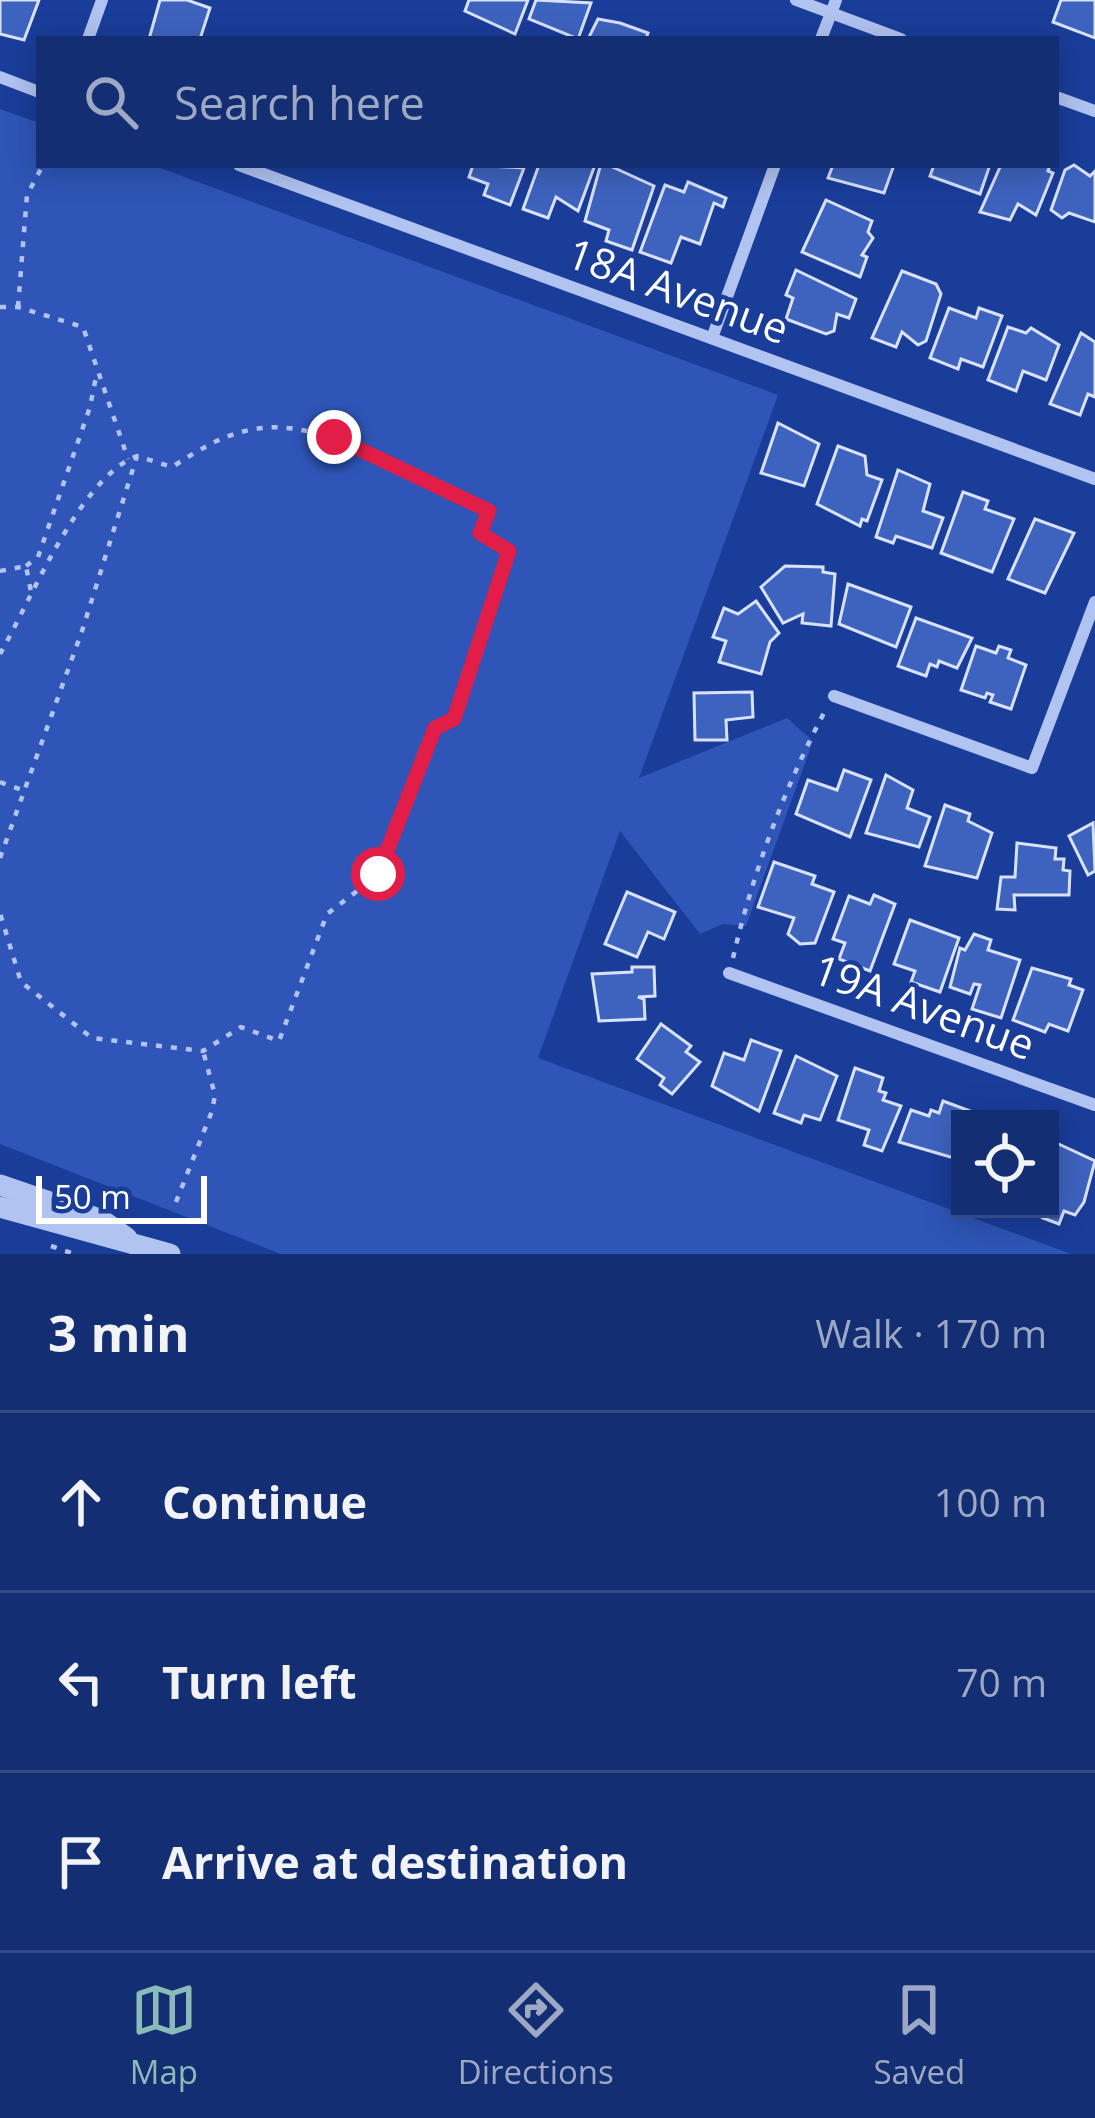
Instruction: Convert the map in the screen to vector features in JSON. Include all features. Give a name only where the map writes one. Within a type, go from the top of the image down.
[{"type":"street","points":[[89,36],[102,0]]},
{"type":"street","points":[[796,0],[833,7],[895,36]]},
{"type":"street","points":[[822,36],[833,7]]},
{"type":"street","points":[[0,77],[36,91]]},
{"type":"street","points":[[1059,98],[1095,111]]},
{"type":"street","name":"18A Avenue","points":[[246,168],[1095,479]]},
{"type":"street","points":[[712,338],[775,168]]},
{"type":"street","points":[[834,696],[1033,768],[1095,602]]},
{"type":"street","name":"19A Avenue","points":[[729,973],[1095,1105]]},
{"type":"street","points":[[0,1185],[102,1220],[128,1239]]},
{"type":"street","points":[[0,1207],[170,1254]]},
{"type":"path","points":[[18,307],[27,195],[42,168]]},
{"type":"path","points":[[0,307],[18,307],[83,327],[128,459]]},
{"type":"path","points":[[0,571],[26,566],[38,557],[85,424],[97,368]]},
{"type":"path","points":[[0,654],[83,506],[112,468],[136,456],[172,467],[214,440],[260,427],[334,437],[489,511],[480,533],[509,551],[454,719],[435,728],[378,874],[327,914],[279,1041],[241,1027],[202,1051],[92,1038],[21,982],[0,913]]},
{"type":"path","points":[[0,858],[82,631],[136,456]]},
{"type":"path","points":[[26,566],[32,597]]},
{"type":"path","points":[[729,973],[742,917],[807,745],[834,696]]},
{"type":"path","points":[[0,782],[22,790]]},
{"type":"path","points":[[176,1202],[212,1111],[214,1095],[202,1051]]},
{"type":"shaded area","points":[[0,109],[36,122],[36,168],[160,168],[778,395],[639,778],[787,718],[813,741],[746,926],[723,924],[700,934],[620,831],[538,1058],[951,1210],[951,1218],[973,1218],[1071,1254],[281,1254],[0,1144]]},
{"type":"building","points":[[0,0],[39,0],[24,40],[0,34]]},
{"type":"building","points":[[160,0],[187,0],[210,8],[201,36],[150,36]]},
{"type":"building","points":[[469,0],[528,0],[515,34],[465,11]]},
{"type":"building","points":[[536,0],[591,3],[579,36],[529,19]]},
{"type":"building","points":[[1061,0],[1095,0],[1095,38],[1053,22]]},
{"type":"building","points":[[598,19],[648,33],[647,36],[590,36]]},
{"type":"building","points":[[1074,165],[1090,176],[1095,171],[1095,222],[1069,213],[1062,218],[1051,210],[1065,170]]},
{"type":"building","points":[[472,168],[524,168],[510,205],[484,195],[488,184],[469,177]]},
{"type":"building","points":[[538,168],[594,168],[578,211],[556,197],[548,218],[523,209]]},
{"type":"building","points":[[600,168],[615,168],[654,186],[632,250],[606,241],[609,230],[585,221]]},
{"type":"building","points":[[832,168],[893,168],[884,193],[828,178]]},
{"type":"building","points":[[933,168],[989,168],[980,194],[930,176]]},
{"type":"building","points":[[1000,168],[1049,168],[1053,173],[1036,215],[1018,204],[1010,220],[980,212]]},
{"type":"building","points":[[688,182],[726,198],[723,207],[714,203],[700,244],[681,237],[671,263],[640,252],[665,185],[684,192]]},
{"type":"building","points":[[826,200],[872,221],[868,232],[873,238],[862,255],[867,257],[860,277],[802,252]]},
{"type":"building","points":[[796,270],[856,299],[849,318],[837,314],[834,331],[826,334],[786,319],[793,298],[786,295]]},
{"type":"building","points":[[902,271],[936,284],[941,294],[926,341],[918,345],[902,332],[896,347],[872,338]]},
{"type":"building","points":[[949,308],[976,318],[979,308],[1002,316],[983,367],[961,359],[958,369],[930,358]]},
{"type":"building","points":[[1008,327],[1026,333],[1031,328],[1059,345],[1046,380],[1023,371],[1016,391],[988,380]]},
{"type":"building","points":[[1081,333],[1095,342],[1095,397],[1088,394],[1080,415],[1050,404]]},
{"type":"building","points":[[778,423],[819,444],[804,486],[761,473]]},
{"type":"building","points":[[838,446],[865,456],[867,475],[882,480],[867,521],[862,519],[860,526],[817,504]]},
{"type":"building","points":[[898,470],[930,484],[923,511],[943,518],[932,548],[896,536],[893,543],[876,537]]},
{"type":"building","points":[[963,492],[988,501],[985,509],[1014,519],[992,572],[941,553]]},
{"type":"building","points":[[1035,519],[1074,533],[1045,593],[1008,579]]},
{"type":"building","points":[[785,566],[823,567],[823,572],[835,574],[831,626],[802,623],[803,614],[783,623],[761,587]]},
{"type":"building","points":[[848,584],[911,607],[896,647],[839,624]]},
{"type":"building","points":[[756,601],[779,633],[770,642],[761,674],[719,662],[726,641],[713,637],[724,608],[738,614]]},
{"type":"building","points":[[916,618],[972,638],[957,668],[939,661],[937,667],[930,664],[926,676],[898,666]]},
{"type":"building","points":[[976,646],[996,653],[999,646],[1011,650],[1008,658],[1026,665],[1011,709],[990,702],[993,695],[987,693],[985,698],[961,690]]},
{"type":"building","points":[[752,692],[753,717],[726,720],[727,740],[695,740],[694,693]]},
{"type":"building","points":[[844,770],[871,780],[850,837],[796,814],[808,780],[837,790]]},
{"type":"building","points":[[886,775],[913,790],[907,808],[930,817],[919,847],[866,833]]},
{"type":"building","points":[[945,805],[970,814],[968,821],[992,833],[977,878],[925,866]]},
{"type":"building","points":[[1093,823],[1095,871],[1088,875],[1069,836]]},
{"type":"building","points":[[1017,843],[1056,848],[1055,859],[1064,859],[1063,870],[1070,871],[1069,895],[1014,895],[1015,910],[997,909],[1001,877],[1015,877]]},
{"type":"building","points":[[774,862],[815,876],[812,884],[834,892],[815,943],[800,944],[788,934],[794,918],[758,907]]},
{"type":"building","points":[[627,892],[675,912],[664,939],[648,932],[637,957],[605,944]]},
{"type":"building","points":[[874,895],[895,904],[870,971],[839,959],[845,943],[833,939],[849,896],[870,904]]},
{"type":"building","points":[[910,920],[959,938],[940,992],[911,982],[915,971],[894,964]]},
{"type":"building","points":[[974,934],[991,940],[988,950],[1020,960],[1001,1018],[972,1009],[980,985],[974,984],[970,994],[950,987],[960,948],[965,950]]},
{"type":"building","points":[[632,967],[654,967],[655,996],[638,997],[644,999],[645,1019],[599,1021],[592,974],[632,972]]},
{"type":"building","points":[[1032,968],[1071,979],[1069,985],[1083,990],[1068,1031],[1049,1024],[1045,1032],[1013,1020]]},
{"type":"building","points":[[661,1024],[691,1046],[686,1052],[700,1062],[672,1094],[660,1085],[664,1078],[637,1059]]},
{"type":"building","points":[[751,1040],[781,1051],[759,1111],[712,1086],[724,1053],[744,1060]]},
{"type":"building","points":[[796,1056],[837,1076],[820,1120],[804,1115],[801,1123],[774,1113]]},
{"type":"building","points":[[855,1068],[883,1078],[879,1091],[886,1093],[883,1100],[901,1106],[882,1151],[864,1145],[869,1130],[838,1120]]},
{"type":"building","points":[[943,1101],[967,1110],[951,1110],[951,1157],[899,1142],[911,1110],[929,1116],[931,1110],[939,1113]]},
{"type":"building","points":[[1059,1144],[1095,1161],[1084,1202],[1075,1215],[1064,1211],[1059,1224],[1043,1218],[1059,1218]]},
{"type":"route","points":[[334,437],[489,511],[480,533],[509,551],[454,719],[435,728],[378,874]]}]
